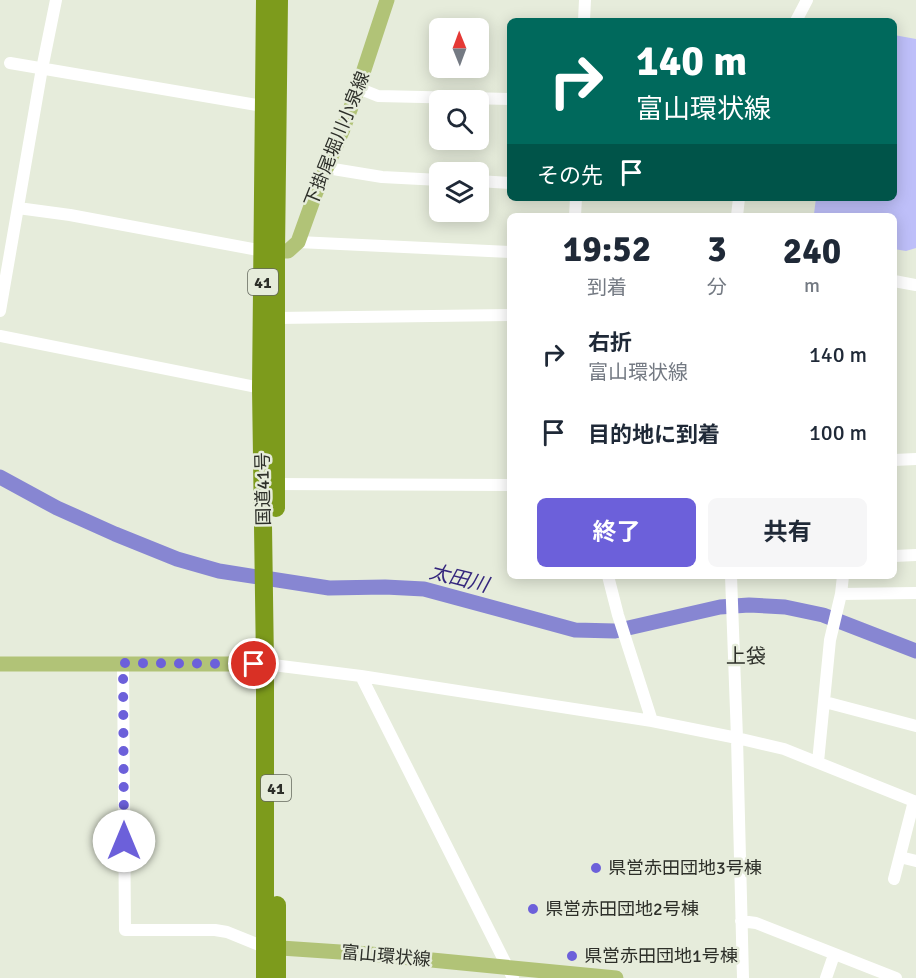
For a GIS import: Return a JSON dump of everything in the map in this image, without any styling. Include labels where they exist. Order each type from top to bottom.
[{"type":"highway","name":"国道41号","points":[[265,0],[271,107],[270,251],[261,387],[269,484]]},
{"type":"highway","name":"国道41号","points":[[271,107],[279,0]]},
{"type":"highway","name":"国道41号","points":[[270,251],[276,318],[269,484],[271,947],[277,978]]},
{"type":"highway","name":"国道41号","points":[[265,978],[271,947]]},
{"type":"main road","name":"下掛尾堀川小泉線","points":[[298,242],[312,201],[358,88],[387,0]]},
{"type":"main road","points":[[270,251],[288,251],[298,242]]},
{"type":"main road","points":[[0,664],[270,664]]},
{"type":"main road","name":"富山環状線","points":[[271,947],[370,954],[510,973],[616,978]]},
{"type":"street","points":[[0,311],[56,0]]},
{"type":"street","points":[[584,18],[585,0]]},
{"type":"street","points":[[798,18],[807,0]]},
{"type":"street","points":[[10,63],[271,107]]},
{"type":"street","points":[[358,88],[378,96],[507,99]]},
{"type":"street","points":[[327,168],[382,177],[429,179]]},
{"type":"street","points":[[489,182],[507,183]]},
{"type":"street","points":[[18,208],[70,215],[270,251]]},
{"type":"street","points":[[298,242],[507,252]]},
{"type":"street","points":[[897,282],[916,285]]},
{"type":"street","points":[[276,318],[507,315]]},
{"type":"street","points":[[0,336],[261,387]]},
{"type":"street","points":[[897,460],[916,459]]},
{"type":"street","points":[[269,484],[507,485]]},
{"type":"street","points":[[897,556],[916,555]]},
{"type":"street","points":[[609,579],[652,722]]},
{"type":"street","points":[[730,579],[743,978]]},
{"type":"street","points":[[818,762],[830,640],[838,611],[843,579]]},
{"type":"street","points":[[841,594],[916,593]]},
{"type":"street","points":[[123,663],[125,930],[215,930],[271,947]]},
{"type":"street","points":[[270,664],[652,722],[784,749],[915,801],[894,879]]},
{"type":"street","points":[[361,676],[510,973]]},
{"type":"street","points":[[825,702],[916,726]]},
{"type":"street","points":[[900,856],[916,861]]},
{"type":"street","points":[[741,921],[756,923],[896,978]]},
{"type":"street","points":[[826,978],[834,955]]},
{"type":"shaded area","points":[[897,36],[916,39],[916,248],[906,251],[897,250],[897,213],[814,213],[816,201],[897,201]]},
{"type":"waterway","name":"太田川","points":[[0,477],[57,508],[115,534],[177,559],[219,571],[329,588],[424,589],[575,630],[615,631],[720,607],[749,605],[785,607],[823,615],[916,651]]},
{"type":"place","name":"県営赤田団地3号棟","points":[[596,868]]},
{"type":"place","name":"県営赤田団地2号棟","points":[[533,909]]},
{"type":"place","name":"県営赤田団地1号棟","points":[[572,956]]},
{"type":"district","name":"上袋","points":[[746,656]]},
{"type":"route","points":[[124,841],[123,663],[254,664]]}]
